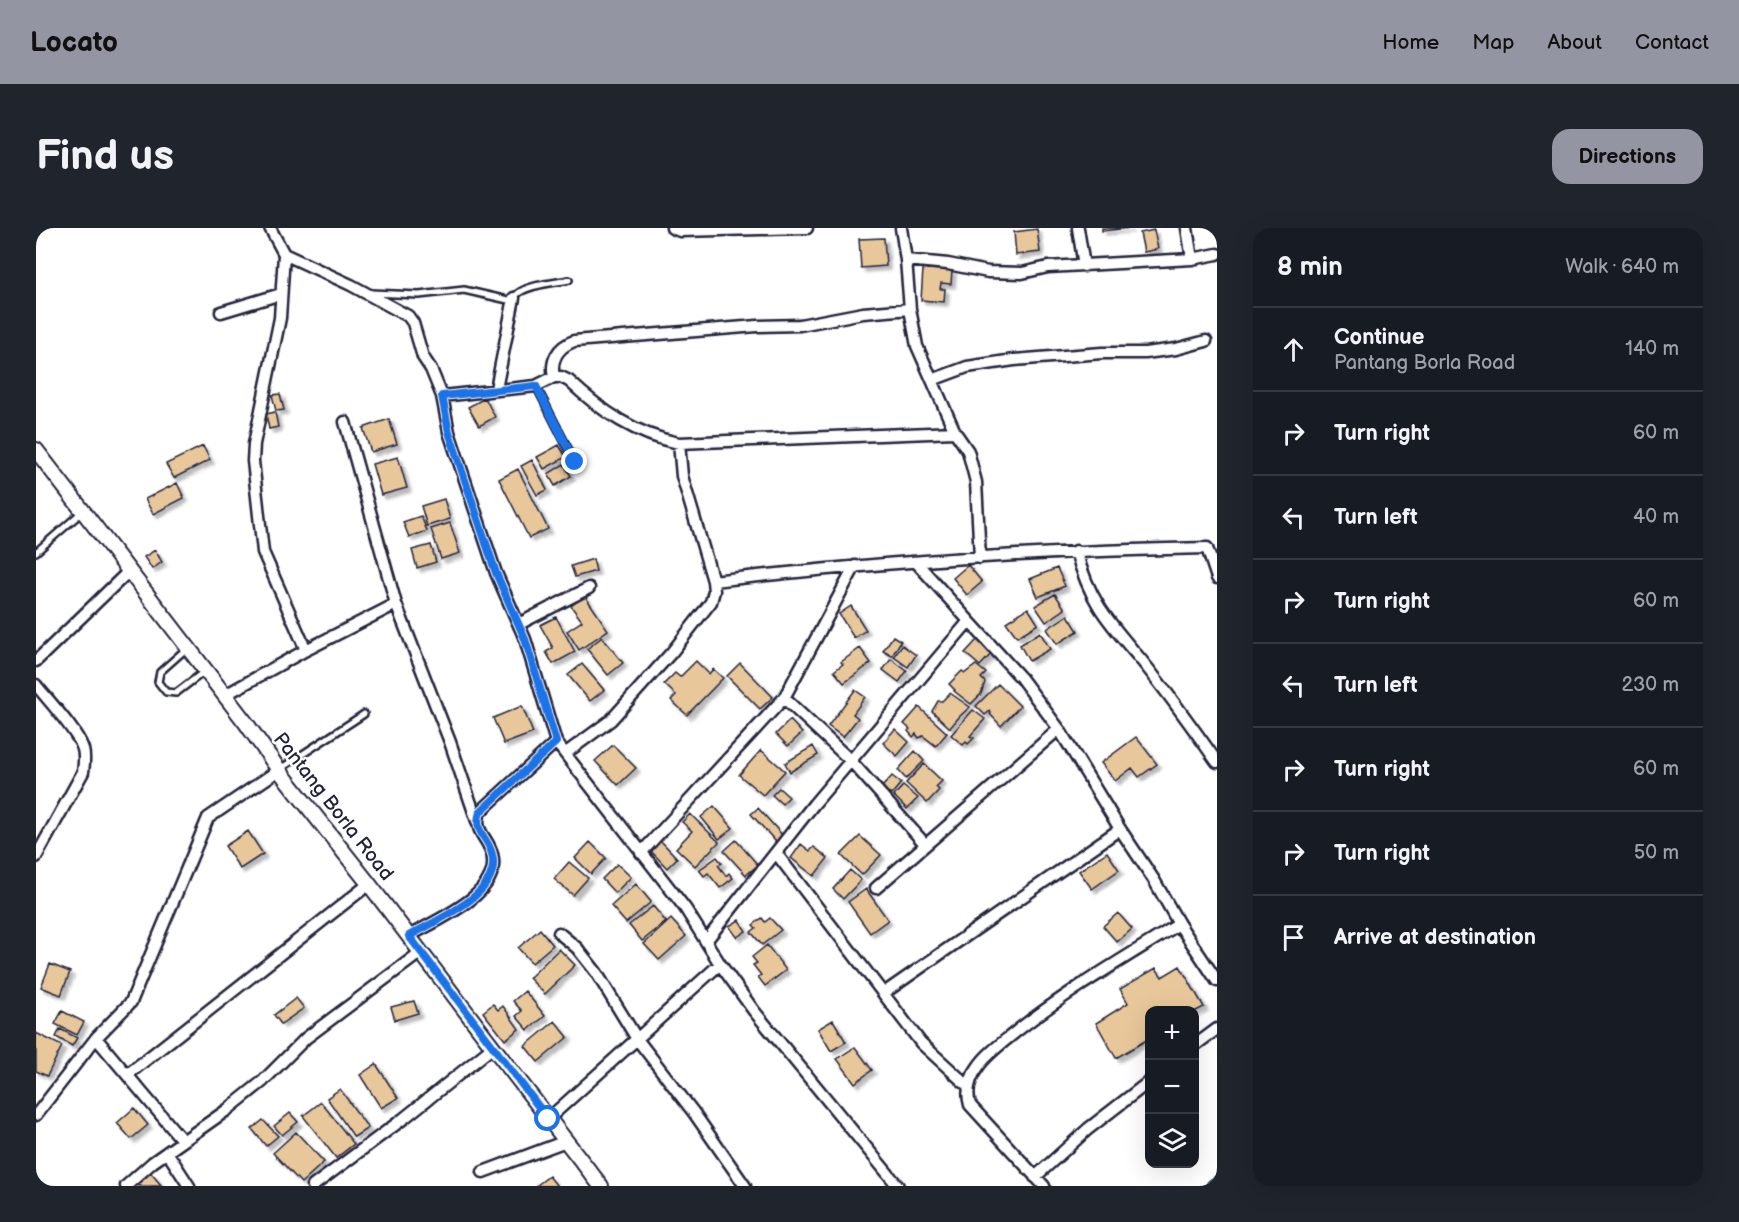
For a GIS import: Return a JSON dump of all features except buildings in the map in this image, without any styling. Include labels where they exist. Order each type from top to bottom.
[{"type":"street","points":[[270,228],[284,255],[280,318],[254,444],[253,462],[263,552],[306,650]]},
{"type":"street","points":[[672,228],[680,231],[807,228]]},
{"type":"street","points":[[901,228],[910,309],[917,346],[955,432],[968,451],[976,482],[980,558]]},
{"type":"street","points":[[1078,228],[1084,266]]},
{"type":"street","points":[[1187,228],[1192,258]]},
{"type":"street","points":[[906,260],[948,264],[988,272],[1022,273],[1048,267],[1192,258],[1217,254]]},
{"type":"street","points":[[284,255],[367,293],[408,316],[413,323],[418,346],[442,396],[449,432],[496,573],[525,639],[556,742],[685,908],[720,964],[767,1028],[898,1186]]},
{"type":"street","points":[[221,312],[281,294]]},
{"type":"street","points":[[496,389],[514,298]]},
{"type":"street","points":[[554,377],[553,361],[562,348],[574,341],[757,326],[800,325],[863,314],[910,309]]},
{"type":"street","points":[[932,380],[967,367],[1014,360],[1102,353],[1145,353],[1176,349],[1206,341]]},
{"type":"street","points":[[442,396],[536,386],[554,377],[561,377],[611,416],[658,439],[680,443],[955,432]]},
{"type":"street","points":[[345,422],[396,604],[450,742],[479,829],[493,855],[491,878],[476,897],[409,936]]},
{"type":"street","points":[[566,753],[610,720],[672,652],[711,602],[714,591],[713,581],[682,476],[680,443]]},
{"type":"street","name":"Pantang Borla Road","points":[[36,450],[225,695],[279,770],[601,1186]]},
{"type":"street","points":[[713,581],[855,566],[1076,551],[1212,547],[1217,578]]},
{"type":"street","points":[[1076,551],[1090,595],[1101,612],[1142,662],[1217,762]]},
{"type":"street","points":[[916,562],[1021,678],[1059,729],[1120,829],[1154,879],[1179,924],[1217,981]]},
{"type":"street","points":[[641,854],[784,698],[855,566]]},
{"type":"street","points":[[36,661],[130,570]]},
{"type":"street","points":[[519,624],[589,588]]},
{"type":"street","points":[[225,695],[396,604]]},
{"type":"street","points":[[706,941],[851,761],[969,621]]},
{"type":"street","points":[[36,685],[84,749],[83,772],[36,857]]},
{"type":"street","points":[[784,698],[851,761],[925,844]]},
{"type":"street","points":[[876,888],[1059,729]]},
{"type":"street","points":[[477,821],[480,812],[556,742]]},
{"type":"street","points":[[36,1115],[96,1038],[132,1002],[208,818],[279,770]]},
{"type":"street","points":[[884,993],[1120,829]]},
{"type":"street","points":[[776,853],[926,1048],[968,1086]]},
{"type":"street","points":[[128,1074],[369,884]]},
{"type":"street","points":[[1044,1186],[970,1105],[968,1086],[979,1064],[1050,1005],[1179,924]]},
{"type":"street","points":[[559,933],[577,948],[596,972],[637,1040],[694,1113],[745,1186]]},
{"type":"street","points":[[126,1186],[166,1152],[227,1110],[262,1082],[306,1038],[421,952]]},
{"type":"street","points":[[548,1119],[720,964]]},
{"type":"street","points":[[1199,1042],[1217,1029]]},
{"type":"street","points":[[96,1038],[182,1140]]},
{"type":"street","points":[[313,1186],[404,1119],[493,1047]]},
{"type":"street","points":[[1035,1177],[1088,1129],[1145,1084]]},
{"type":"street","points":[[483,1172],[566,1141]]},
{"type":"street","points":[[166,1152],[189,1186]]},
{"type":"street","points":[[1213,1186],[1217,1183]]},
{"type":"lane","points":[[367,293],[419,295],[459,290],[508,300],[532,288],[569,280]]},
{"type":"lane","points":[[536,386],[575,462]]},
{"type":"lane","points":[[36,552],[82,512]]},
{"type":"lane","points":[[188,647],[160,672],[158,682],[166,692],[176,693],[206,670]]},
{"type":"lane","points":[[279,770],[364,714]]},
{"type":"route","points":[[548,1119],[409,936],[476,897],[491,878],[493,855],[479,829],[477,821],[480,812],[556,742],[525,639],[496,573],[449,432],[442,396],[536,386],[575,462]]}]
